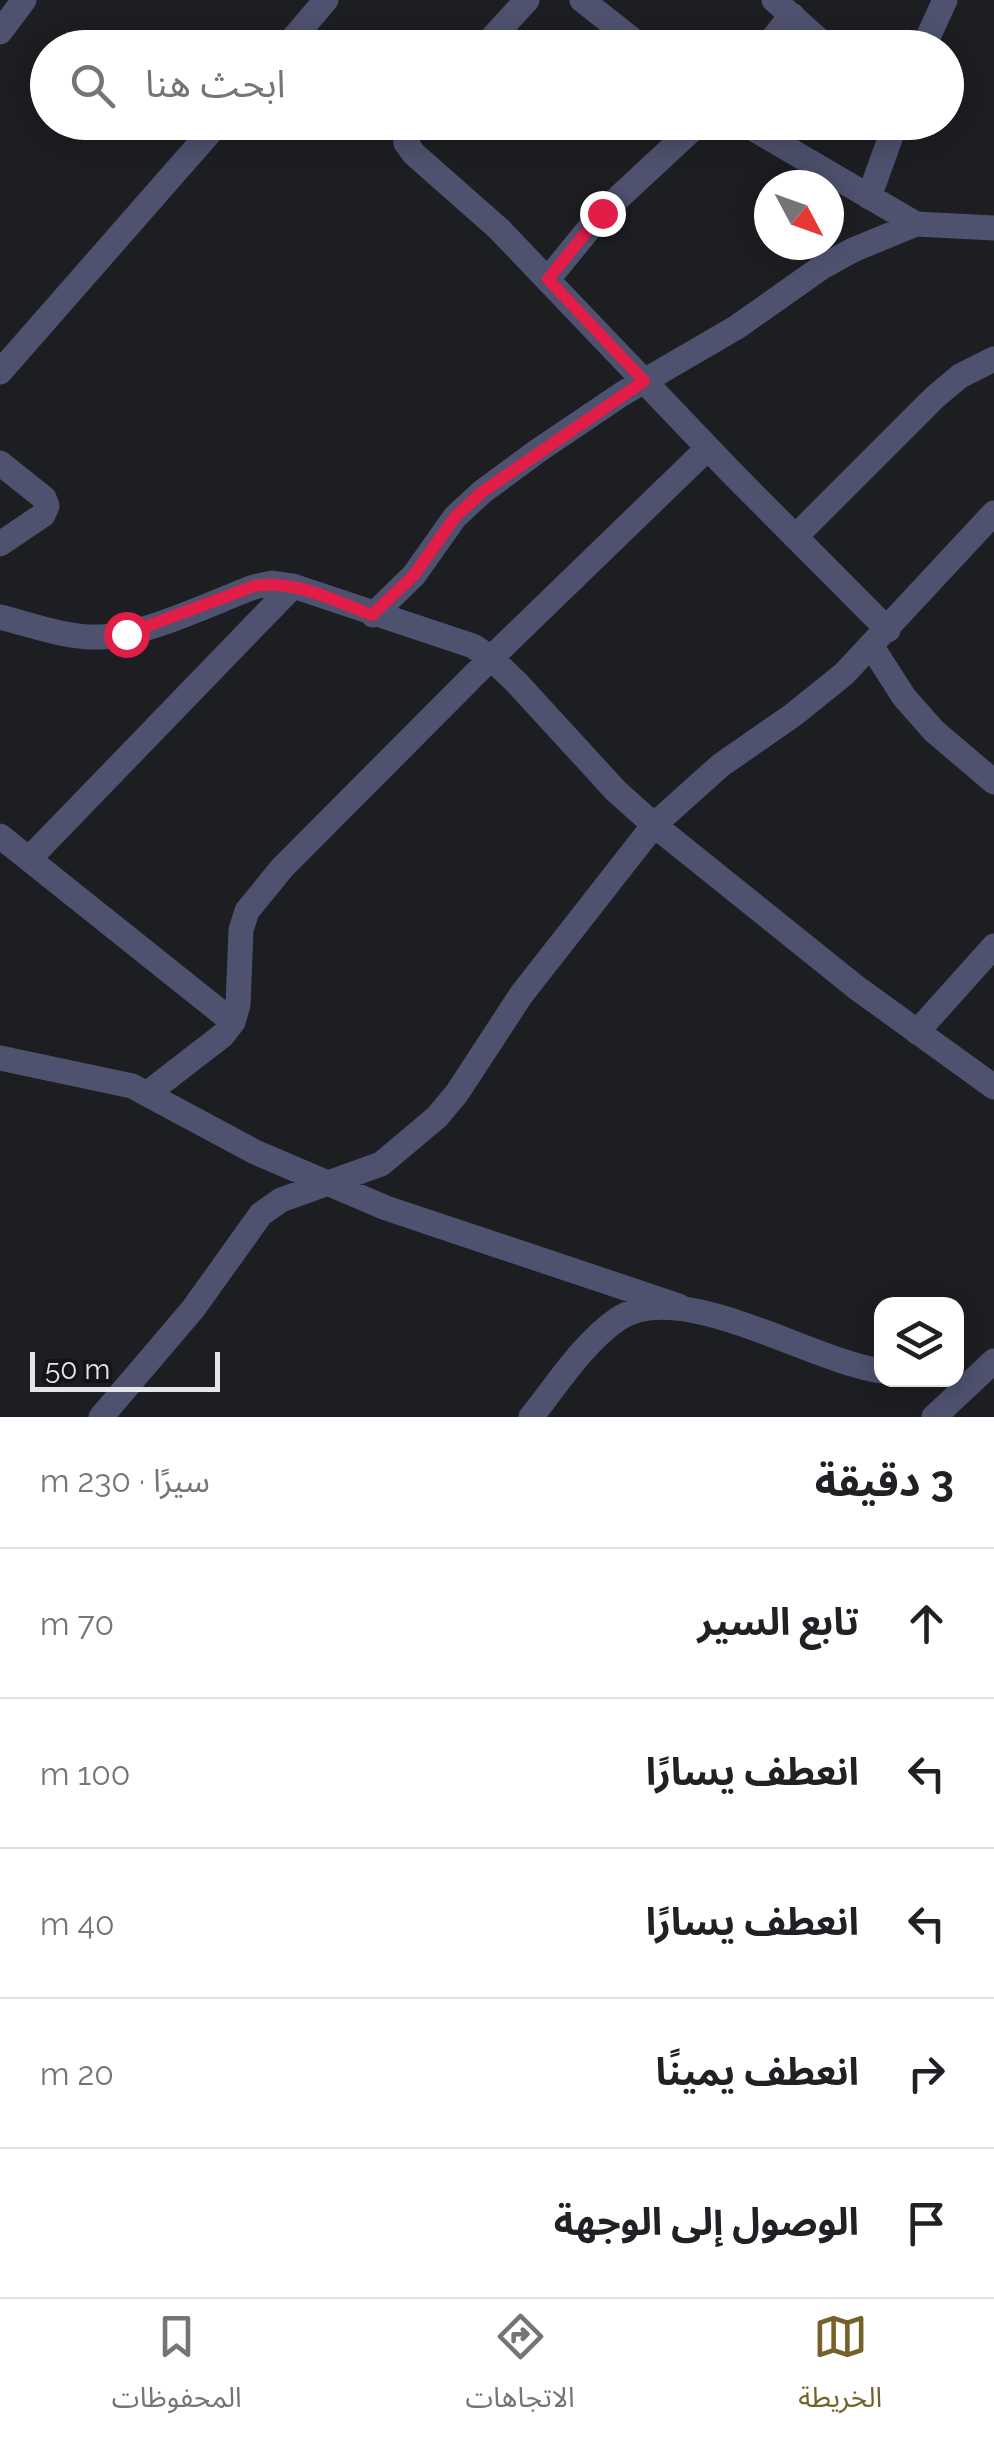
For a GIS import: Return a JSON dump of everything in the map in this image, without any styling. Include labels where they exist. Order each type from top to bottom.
[{"type":"street","points":[[0,32],[24,0]]},
{"type":"street","points":[[300,30],[326,0]]},
{"type":"street","points":[[500,30],[527,0]]},
{"type":"street","points":[[582,0],[620,30]]},
{"type":"street","points":[[931,30],[945,0]]},
{"type":"street","points":[[783,8],[808,30]]},
{"type":"street","points":[[0,372],[203,140]]},
{"type":"street","points":[[406,140],[414,154],[499,229],[795,537],[880,638],[904,697],[994,782]]},
{"type":"street","points":[[548,279],[602,213],[681,140]]},
{"type":"street","points":[[772,140],[916,224]]},
{"type":"street","points":[[869,197],[890,140]]},
{"type":"street","points":[[372,615],[414,575],[455,517],[482,492],[644,381],[737,327],[822,267],[916,224],[994,228]]},
{"type":"street","points":[[795,537],[935,397],[960,376],[994,359]]},
{"type":"street","points":[[148,1093],[223,1035],[233,1022],[238,1006],[240,930],[247,912],[327,820],[708,448]]},
{"type":"street","points":[[0,464],[44,498],[47,506],[43,515],[0,544]]},
{"type":"street","points":[[102,1417],[193,1309],[261,1214],[281,1200],[381,1164],[437,1117],[522,994],[654,825],[721,766],[844,674],[994,512]]},
{"type":"street","points":[[0,617],[69,635],[98,638],[126,634],[254,586],[272,583],[294,586],[472,646],[491,658],[616,791],[654,825],[917,1032],[994,1087]]},
{"type":"street","points":[[28,859],[294,586]]},
{"type":"street","points":[[0,836],[233,1022]]},
{"type":"street","points":[[917,1032],[994,946]]},
{"type":"street","points":[[0,1058],[132,1086],[255,1152],[450,1232],[526,1253],[818,1355],[874,1370]]},
{"type":"street","points":[[531,1417],[593,1341],[618,1319],[644,1307],[679,1306]]},
{"type":"street","points":[[964,1368],[994,1359]]},
{"type":"street","points":[[934,1417],[994,1359]]},
{"type":"route","points":[[126,634],[254,586],[272,583],[294,586],[372,615],[414,575],[441,534],[482,492],[644,381],[548,279],[602,213]]}]
